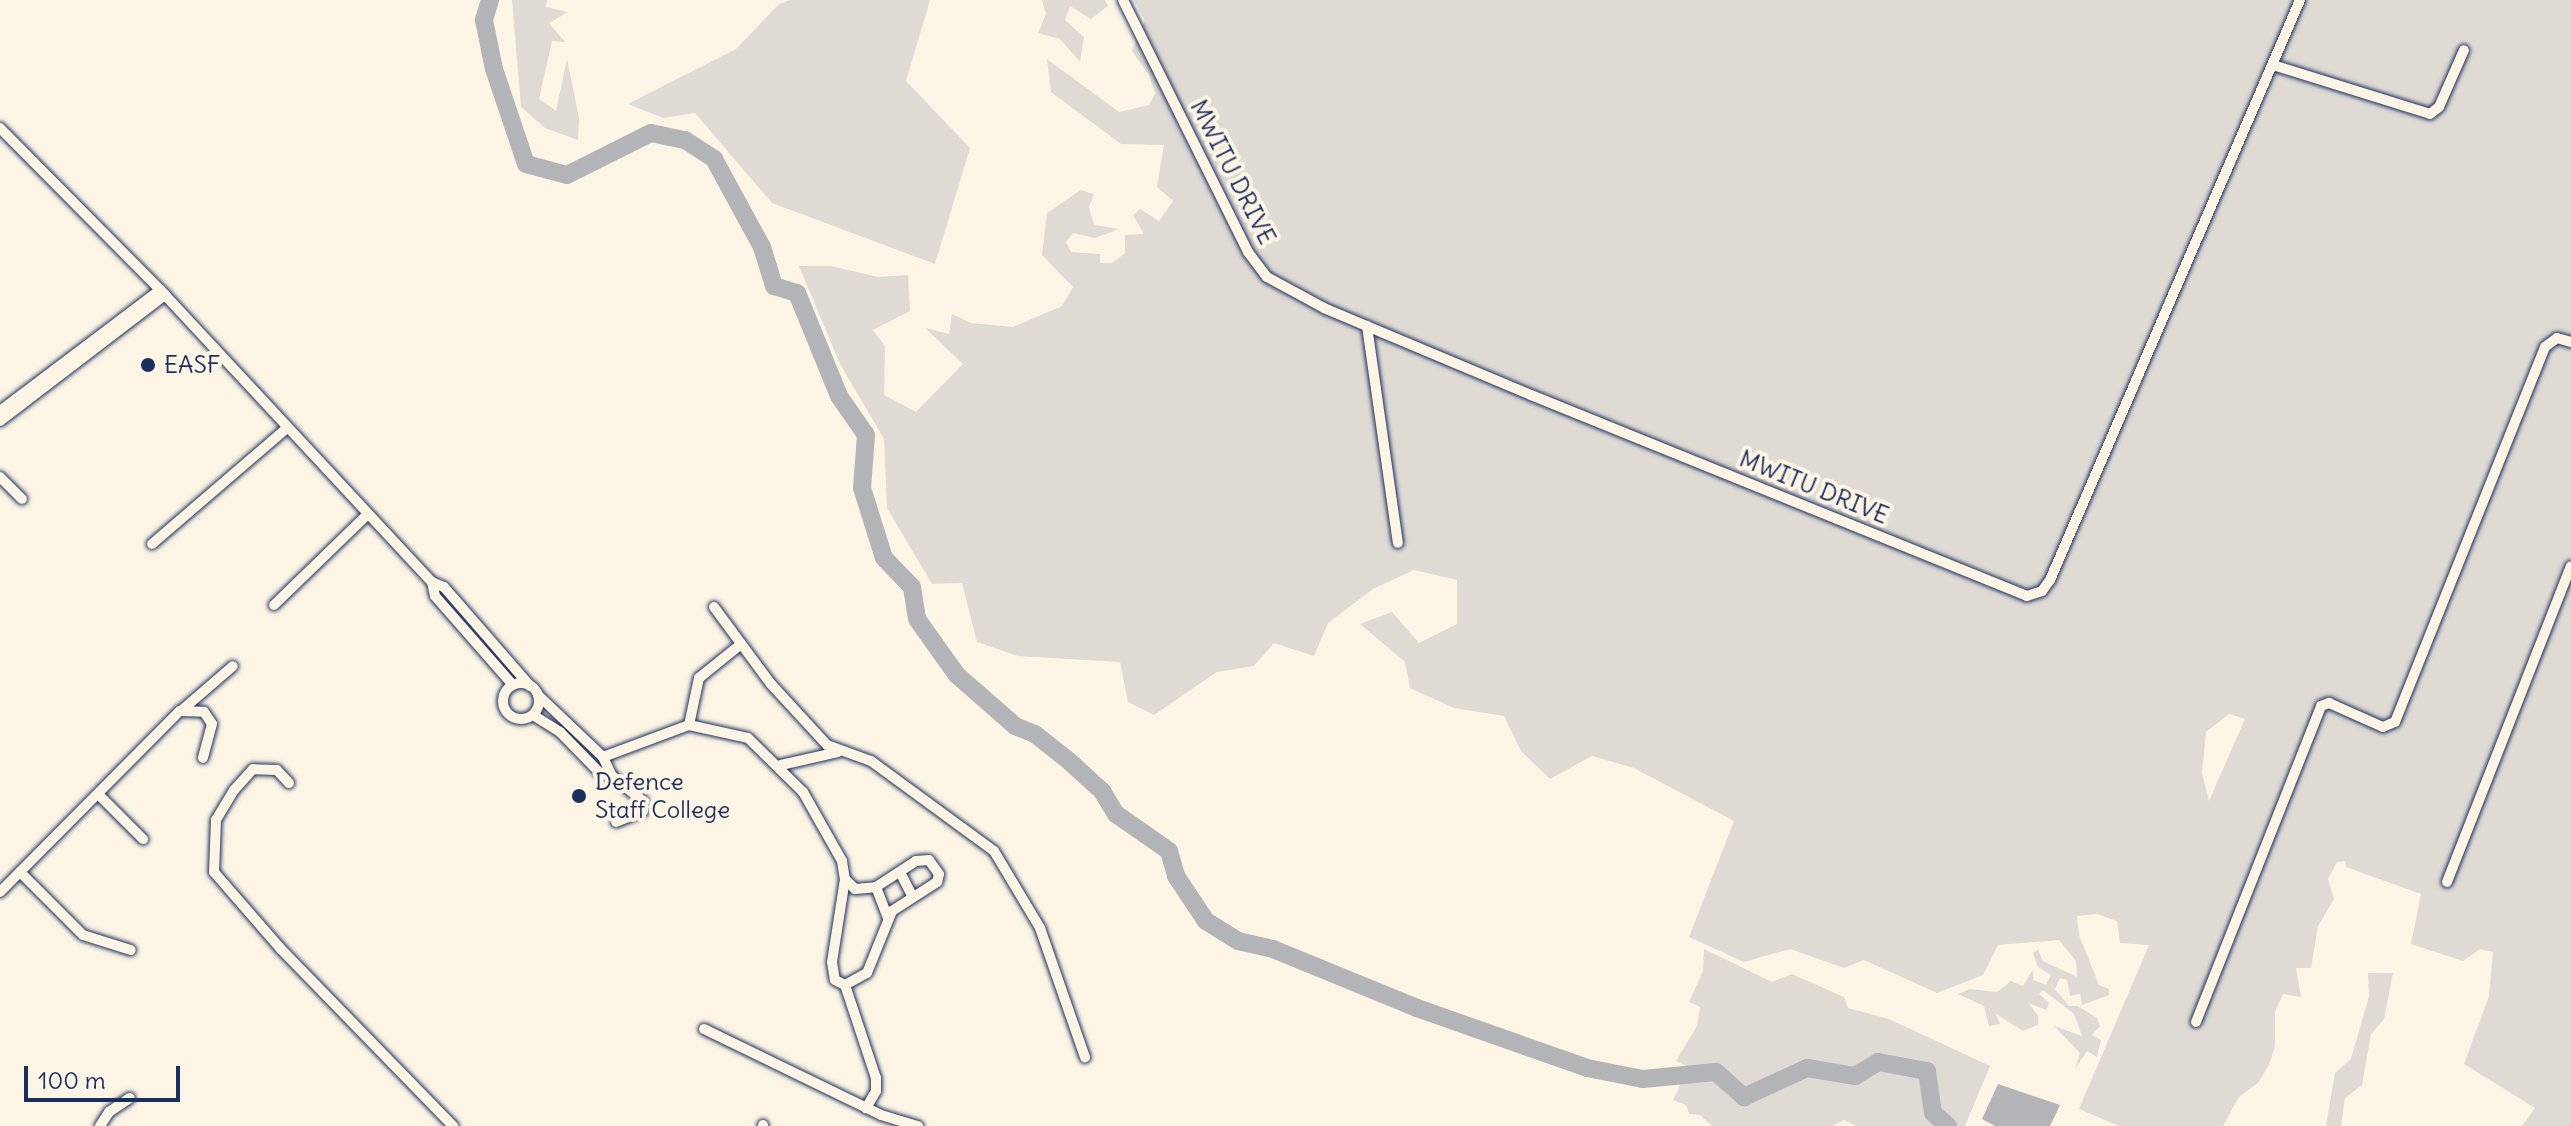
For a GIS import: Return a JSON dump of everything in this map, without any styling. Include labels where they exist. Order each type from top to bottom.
[{"type":"street","name":"MWITU DRIVE","points":[[1123,0],[1248,252],[1267,277],[1367,326],[2017,593],[2036,594],[2050,580],[2300,0]]},
{"type":"street","points":[[2273,65],[2430,114],[2439,107],[2464,50]]},
{"type":"street","points":[[0,128],[163,293],[432,582],[444,587],[534,690],[603,757],[612,776],[643,801],[643,811],[616,822]]},
{"type":"street","points":[[0,411],[163,293]]},
{"type":"street","points":[[0,421],[163,293]]},
{"type":"street","points":[[1367,326],[1398,543]]},
{"type":"street","points":[[2196,1022],[2321,706],[2329,703],[2383,727],[2395,722],[2545,347],[2557,338],[2571,342]]},
{"type":"street","points":[[152,544],[287,428]]},
{"type":"street","points":[[0,477],[22,499]]},
{"type":"street","points":[[274,605],[368,514]]},
{"type":"street","points":[[2447,882],[2571,566]]},
{"type":"street","points":[[432,582],[435,596],[513,685],[534,690]]},
{"type":"street","points":[[714,607],[818,736],[838,752],[871,761],[994,851],[1040,928],[1085,1057]]},
{"type":"street","points":[[689,725],[699,678],[741,644]]},
{"type":"street","points":[[0,892],[100,796],[180,711],[233,666]]},
{"type":"street","points":[[513,685],[503,697],[506,712],[518,719],[533,715],[560,732],[601,774],[612,776]]},
{"type":"street","points":[[533,715],[534,690]]},
{"type":"street","points":[[180,711],[204,712],[212,724],[203,758]]},
{"type":"street","points":[[603,757],[689,725],[748,738],[781,765],[825,826],[842,861],[845,879],[832,962],[835,980],[845,985],[876,1078],[876,1091],[866,1108]]},
{"type":"street","points":[[781,765],[838,752]]},
{"type":"street","points":[[289,783],[277,770],[253,769],[234,790],[216,820],[214,872],[301,971],[453,1126]]},
{"type":"street","points":[[100,796],[143,839]]},
{"type":"street","points":[[845,879],[855,889],[876,887],[900,872],[929,860],[939,874],[937,882],[911,894],[888,918],[867,973],[845,985]]},
{"type":"street","points":[[20,872],[83,935],[131,950]]},
{"type":"street","points":[[900,872],[911,894]]},
{"type":"street","points":[[876,887],[888,918]]},
{"type":"street","points":[[704,1029],[866,1108],[918,1126]]},
{"type":"street","points":[[100,1126],[109,1112],[130,1098]]},
{"type":"shaded area","points":[[512,0],[547,0],[546,7],[568,12],[549,23],[565,42],[552,41],[539,99],[556,111],[567,59],[579,118],[578,140],[545,128],[521,107]]},
{"type":"shaded area","points":[[790,0],[930,0],[906,81],[970,148],[935,264],[772,203],[695,113],[663,118],[628,104],[736,49],[779,4]]},
{"type":"shaded area","points":[[1042,0],[1105,0],[1108,6],[1091,19],[1070,6],[1065,20],[1084,37],[1080,62],[1060,39],[1038,33],[1046,14]]},
{"type":"shaded area","points":[[1134,0],[2571,0],[2571,1126],[2522,1126],[2535,1108],[2464,1064],[2489,996],[2493,952],[2480,949],[2463,961],[2411,944],[2421,894],[2346,867],[2345,861],[2337,862],[2328,879],[2334,899],[2318,926],[2311,968],[2296,968],[2301,997],[2283,994],[2275,1012],[2275,1046],[2269,1065],[2258,1083],[2239,1097],[2223,1126],[2119,1126],[2079,1109],[2149,945],[2120,943],[2117,921],[2097,914],[2077,916],[2079,935],[2099,985],[2109,989],[2109,995],[2082,1005],[2080,994],[2070,996],[2067,980],[2060,978],[2055,989],[2069,1006],[2078,1006],[2097,1018],[2100,1026],[2092,1035],[2101,1040],[2097,1057],[2087,1051],[2075,1069],[2080,1053],[2054,1026],[2082,1036],[2074,1014],[2043,990],[2039,994],[2049,1003],[2046,1010],[2028,1003],[2038,1015],[2038,1025],[2023,1031],[1996,1014],[2000,1024],[1989,1026],[1984,1006],[1958,994],[1970,989],[1997,992],[2011,981],[2023,986],[2033,969],[2033,980],[2046,985],[2051,975],[2038,967],[2033,953],[2038,950],[2043,961],[2077,977],[2076,961],[2059,940],[1998,945],[1983,975],[1937,993],[1864,960],[1844,968],[1790,949],[1744,962],[1689,937],[1734,821],[1634,768],[1592,756],[1550,779],[1521,751],[1504,716],[1454,708],[1410,688],[1405,662],[1360,624],[1392,612],[1419,643],[1457,624],[1457,580],[1414,570],[1373,589],[1328,623],[1314,656],[1274,643],[1254,666],[1217,672],[1154,715],[1128,702],[1120,662],[1018,656],[977,642],[962,583],[932,584],[887,508],[884,439],[840,364],[799,266],[831,266],[878,277],[908,275],[910,311],[873,330],[885,346],[884,395],[916,412],[963,364],[925,328],[949,334],[952,314],[971,323],[1013,327],[1062,306],[1073,287],[1042,255],[1047,213],[1081,190],[1094,194],[1089,207],[1094,225],[1119,229],[1095,238],[1073,233],[1066,242],[1071,252],[1100,254],[1100,263],[1112,263],[1125,253],[1125,235],[1144,234],[1133,215],[1140,209],[1159,221],[1173,201],[1157,187],[1164,145],[1121,144],[1051,92],[1047,59],[1119,112],[1149,105],[1155,93],[1149,75],[1132,51],[1145,20]],"holes":[[[2229,714],[2245,719],[2209,801],[2202,773],[2206,732]]]},
{"type":"shaded area","points":[[1704,949],[1772,982],[1792,974],[1844,997],[1848,1008],[1889,1019],[1990,1066],[1965,1126],[1857,1126],[1844,1120],[1833,1126],[1712,1126],[1700,1115],[1689,1114],[1686,1105],[1673,1100],[1689,1067],[1676,1061],[1697,1026],[1700,1007],[1689,1002],[1703,971]]},
{"type":"shaded area","points":[[2368,973],[2393,973],[2384,1019],[2371,1034],[2362,1085],[2345,1098],[2341,1126],[2326,1126],[2335,1073],[2351,1059],[2369,996]]},
{"type":"shaded area","points":[[1998,1084],[2060,1105],[2050,1126],[1995,1126],[1982,1119]]},
{"type":"waterway","points":[[490,0],[484,20],[494,69],[526,164],[567,175],[651,133],[685,140],[714,159],[762,247],[774,286],[797,293],[839,396],[866,435],[862,488],[884,558],[912,587],[917,619],[957,675],[1015,726],[1035,734],[1069,761],[1102,791],[1116,814],[1169,851],[1176,876],[1206,921],[1238,941],[1273,949],[1417,1008],[1587,1068],[1643,1079],[1716,1072],[1744,1097],[1807,1068],[1855,1076],[1878,1062],[1927,1071],[1933,1113],[1948,1126]]},
{"type":"place","name":"EASF","points":[[148,365]]},
{"type":"place","name":"Defence Staff College","points":[[579,796]]}]
